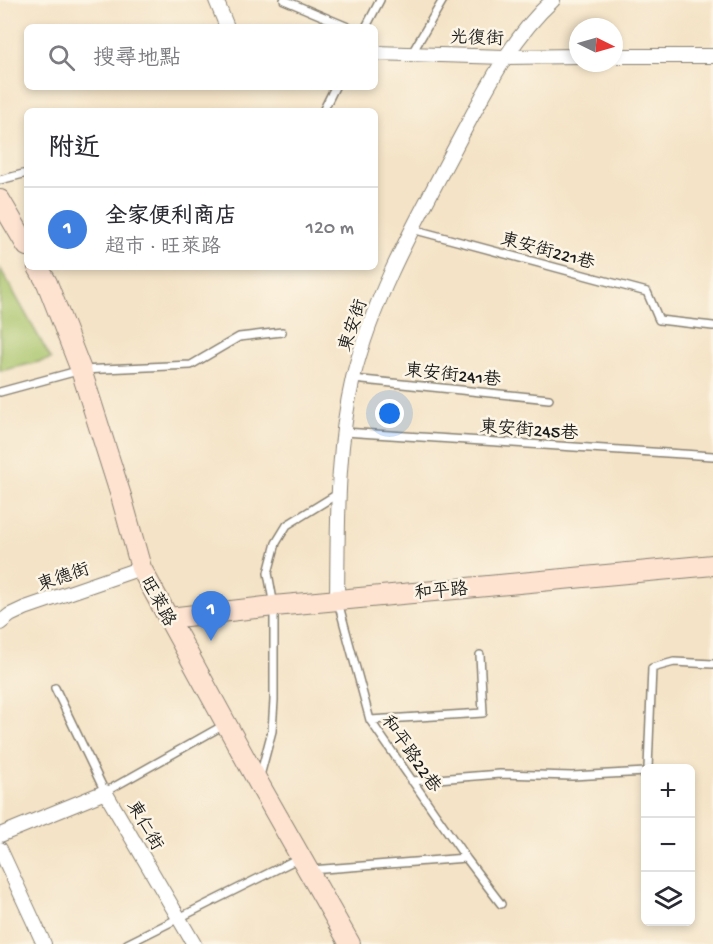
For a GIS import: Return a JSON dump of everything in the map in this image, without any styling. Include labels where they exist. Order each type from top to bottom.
[{"type":"street","points":[[216,0],[226,24]]},
{"type":"street","name":"東安街","points":[[337,600],[339,493],[344,432],[353,379],[365,338],[412,229],[505,57],[542,10],[554,0]]},
{"type":"street","name":"光復街","points":[[378,53],[505,57],[569,56]]},
{"type":"street","points":[[623,56],[713,56]]},
{"type":"street","points":[[0,200],[24,241]]},
{"type":"street","name":"旺萊路","points":[[40,270],[81,370],[141,568],[350,944]]},
{"type":"street","name":"和平路","points":[[169,618],[274,606],[713,566]]},
{"type":"street","name":"東德街","points":[[0,623],[25,608],[141,568]]},
{"type":"street","name":"東仁街","points":[[0,835],[105,792],[194,944]]},
{"type":"street","points":[[0,849],[44,944]]},
{"type":"lane","points":[[284,0],[341,24]]},
{"type":"lane","points":[[368,24],[380,0]]},
{"type":"lane","points":[[412,53],[443,0]]},
{"type":"lane","points":[[324,108],[334,90]]},
{"type":"lane","points":[[0,180],[24,174]]},
{"type":"lane","name":"東安街221巷","points":[[412,229],[647,292],[659,320],[713,326]]},
{"type":"lane","points":[[0,392],[81,370],[190,365],[238,337],[282,332]]},
{"type":"lane","name":"東安街241巷","points":[[353,379],[549,399]]},
{"type":"lane","name":"東安街245巷","points":[[344,432],[713,456]]},
{"type":"lane","points":[[258,782],[272,731],[274,606],[268,573],[276,543],[287,525],[339,493]]},
{"type":"lane","name":"和平路22巷","points":[[337,600],[370,720],[466,858],[501,904]]},
{"type":"lane","points":[[370,720],[483,713],[480,655]]},
{"type":"lane","points":[[648,764],[652,668],[674,662],[713,664]]},
{"type":"lane","points":[[55,688],[105,792],[226,724]]},
{"type":"lane","points":[[412,781],[500,774],[572,776],[641,772]]},
{"type":"lane","points":[[127,944],[178,917],[305,864],[466,858]]},
{"type":"green space","points":[[0,268],[51,359],[0,371]]},
{"type":"place","name":"全家便利商店","points":[[211,641]]}]
